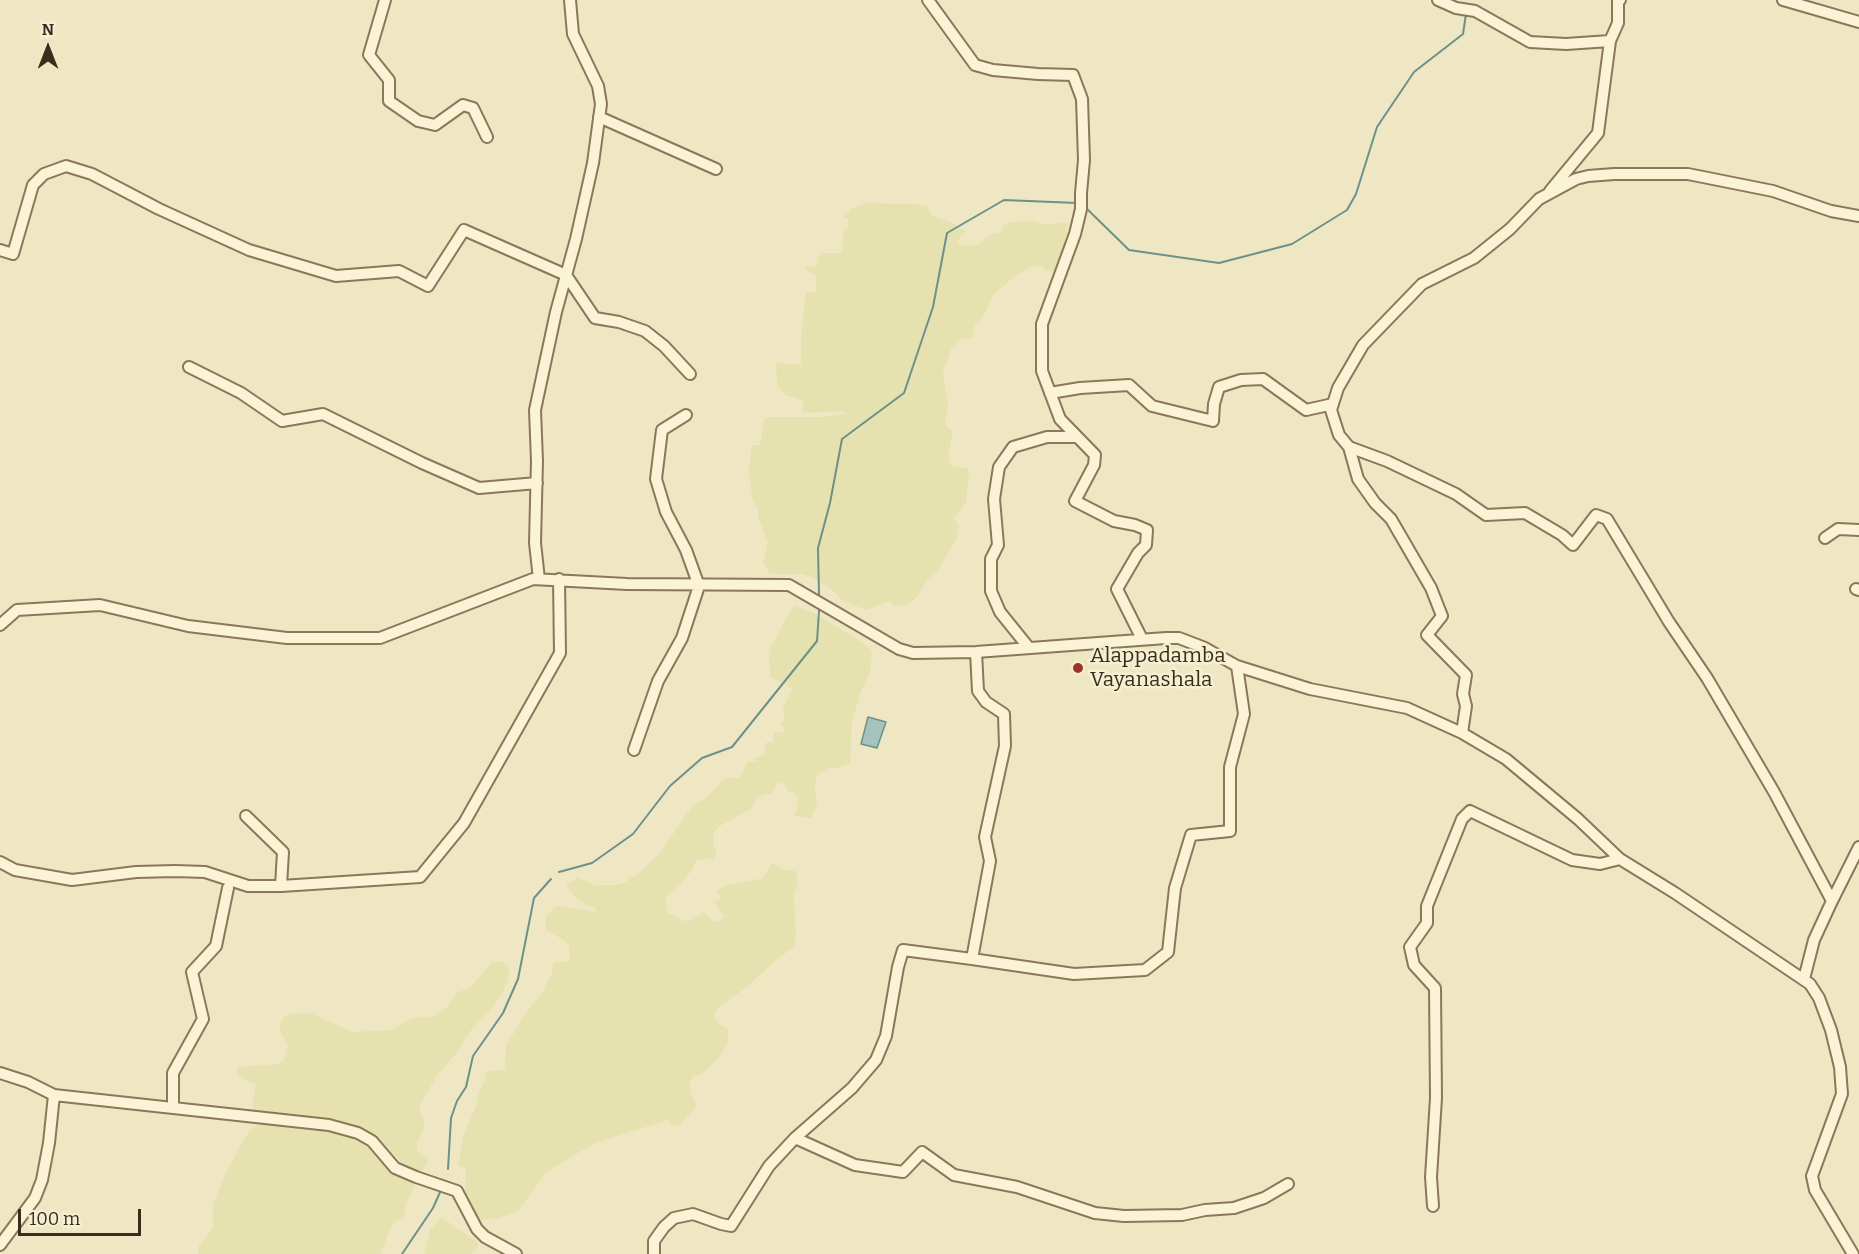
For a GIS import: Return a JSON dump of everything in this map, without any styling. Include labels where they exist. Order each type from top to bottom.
[{"type":"street","points":[[385,0],[369,55],[389,80],[389,101],[418,121],[435,125],[463,105],[473,108],[487,137]]},
{"type":"street","points":[[539,579],[535,543],[537,483],[535,410],[556,312],[593,163],[601,94],[573,34],[570,0]]},
{"type":"street","points":[[928,0],[975,64],[993,70],[1073,75],[1082,99],[1084,160],[1081,203],[1075,234],[1042,324],[1042,371],[1060,419],[1095,455],[1094,465],[1075,501],[1114,521],[1147,530],[1146,545],[1138,553],[1117,589],[1142,639]]},
{"type":"street","points":[[1438,0],[1456,8],[1474,11],[1530,42],[1566,44],[1610,41]]},
{"type":"street","points":[[1547,195],[1598,133],[1610,41],[1618,22],[1618,1],[1620,0]]},
{"type":"street","points":[[1783,0],[1859,22]]},
{"type":"street","points":[[599,117],[716,169]]},
{"type":"street","points":[[0,250],[13,254],[33,185],[44,174],[66,166],[92,174],[159,209],[249,250],[336,276],[399,271],[428,285],[464,230],[566,275],[595,318],[619,322],[645,331],[664,346],[690,374]]},
{"type":"street","points":[[1462,733],[1466,706],[1463,694],[1466,675],[1426,636],[1442,616],[1431,588],[1391,519],[1375,503],[1358,479],[1349,447],[1339,435],[1331,410],[1338,388],[1363,345],[1422,284],[1474,258],[1510,229],[1539,200],[1576,179],[1614,174],[1688,174],[1773,191],[1831,211],[1859,216]]},
{"type":"street","points":[[189,367],[241,393],[282,421],[323,414],[422,463],[479,488],[537,483]]},
{"type":"street","points":[[1050,393],[1080,388],[1129,385],[1152,406],[1213,421],[1214,404],[1219,387],[1241,380],[1263,379],[1306,410],[1333,404]]},
{"type":"street","points":[[634,750],[658,681],[682,638],[699,586],[686,550],[666,512],[656,479],[662,430],[686,415]]},
{"type":"street","points":[[1029,648],[1000,612],[991,591],[991,559],[998,545],[994,499],[999,467],[1013,447],[1047,437],[1076,436]]},
{"type":"street","points":[[1349,447],[1387,461],[1456,494],[1486,515],[1525,513],[1562,535],[1573,545],[1596,515],[1607,519],[1669,622],[1707,678],[1774,792],[1832,901]]},
{"type":"street","points":[[1825,537],[1838,529],[1859,530]]},
{"type":"street","points":[[0,625],[17,610],[100,605],[188,626],[287,638],[380,638],[533,579],[699,586],[789,585],[898,649],[913,653],[976,652],[1179,638],[1205,648],[1237,666],[1310,689],[1407,708],[1462,733],[1506,759],[1578,819],[1620,859],[1810,984],[1819,998],[1832,1030],[1840,1067],[1842,1094],[1812,1176],[1815,1190],[1853,1254]]},
{"type":"street","points":[[0,862],[15,870],[72,880],[136,872],[175,871],[205,872],[248,886],[420,877],[464,823],[560,654],[559,579]]},
{"type":"street","points":[[972,959],[990,861],[985,837],[1005,746],[1004,714],[986,702],[978,691],[976,652]]},
{"type":"street","points":[[654,1254],[654,1241],[674,1218],[693,1214],[731,1226],[769,1166],[795,1138],[852,1088],[876,1060],[886,1036],[903,950],[1074,974],[1145,970],[1168,951],[1175,888],[1191,835],[1230,831],[1230,767],[1244,714],[1237,666]]},
{"type":"street","points":[[1433,1206],[1431,1177],[1436,1098],[1435,988],[1414,965],[1410,947],[1427,923],[1427,906],[1462,819],[1470,811],[1572,860],[1600,864],[1620,859]]},
{"type":"street","points":[[246,816],[283,852],[281,886]]},
{"type":"street","points":[[1804,979],[1814,940],[1858,850]]},
{"type":"street","points":[[173,1108],[173,1073],[203,1019],[192,972],[216,946],[228,888]]},
{"type":"street","points":[[0,1073],[28,1082],[54,1095],[329,1125],[358,1133],[372,1141],[395,1168],[454,1188],[460,1195],[477,1230],[485,1238],[516,1254]]},
{"type":"street","points":[[0,1245],[35,1198],[42,1180],[54,1095]]},
{"type":"street","points":[[795,1138],[855,1166],[903,1172],[922,1152],[954,1176],[1017,1187],[1095,1213],[1124,1216],[1182,1215],[1205,1210],[1234,1208],[1264,1198],[1288,1184]]},
{"type":"shaded area","points":[[867,203],[916,204],[928,207],[932,216],[949,221],[966,232],[959,238],[958,243],[964,245],[976,246],[991,234],[1000,233],[1004,225],[1012,222],[1069,223],[1066,231],[1070,234],[1058,271],[1045,271],[1040,265],[1018,274],[993,295],[984,316],[975,325],[972,339],[962,338],[952,347],[943,373],[948,406],[945,424],[953,432],[949,451],[950,463],[952,466],[968,468],[969,475],[966,503],[954,518],[959,526],[956,540],[938,570],[928,579],[917,597],[907,605],[893,606],[890,601],[866,610],[843,601],[829,587],[811,577],[800,574],[770,574],[763,562],[768,542],[758,517],[758,508],[752,500],[749,470],[752,445],[760,445],[764,419],[845,414],[843,411],[804,413],[801,410],[804,403],[802,400],[785,395],[777,385],[776,362],[801,364],[801,336],[806,293],[816,292],[816,276],[805,269],[817,266],[821,253],[842,253],[843,232],[848,228],[848,219],[843,214]]},
{"type":"shaded area","points":[[795,606],[812,612],[871,649],[870,672],[861,691],[852,722],[850,763],[837,768],[828,768],[816,776],[817,805],[811,818],[794,816],[798,800],[795,793],[788,791],[785,785],[778,782],[773,793],[762,795],[751,809],[720,826],[714,832],[713,843],[717,854],[713,859],[696,860],[692,870],[681,884],[666,897],[667,912],[685,921],[691,921],[703,912],[713,921],[720,922],[724,916],[714,902],[721,899],[716,891],[728,884],[763,878],[772,862],[783,870],[796,871],[798,884],[794,894],[796,936],[793,948],[777,959],[746,988],[717,1008],[714,1016],[719,1024],[728,1029],[728,1044],[718,1059],[702,1074],[693,1076],[690,1082],[690,1092],[697,1105],[680,1125],[672,1126],[668,1120],[595,1143],[546,1172],[518,1211],[497,1219],[479,1220],[475,1218],[465,1198],[466,1168],[458,1166],[463,1136],[486,1078],[485,1071],[503,1070],[506,1046],[524,1015],[541,994],[552,973],[554,962],[570,960],[569,946],[565,941],[546,930],[546,916],[553,908],[559,906],[596,912],[595,907],[588,906],[574,896],[566,885],[576,878],[596,885],[615,885],[638,874],[660,853],[692,806],[706,798],[725,778],[741,778],[747,762],[758,761],[752,759],[766,752],[764,745],[767,742],[773,742],[774,733],[785,732],[781,723],[785,720],[783,707],[793,689],[771,677],[769,656],[771,647]]},
{"type":"shaded area","points":[[500,961],[507,965],[509,972],[501,996],[471,1030],[454,1056],[438,1074],[419,1108],[424,1122],[417,1150],[429,1160],[420,1175],[408,1168],[385,1146],[362,1129],[333,1121],[253,1112],[256,1084],[242,1079],[237,1074],[237,1067],[277,1064],[284,1060],[288,1045],[280,1026],[283,1018],[288,1014],[310,1013],[352,1032],[391,1030],[412,1018],[436,1016],[448,1006],[457,993],[471,987],[492,962]]},
{"type":"shaded area","points":[[258,1123],[348,1135],[366,1146],[389,1169],[415,1185],[406,1204],[405,1215],[395,1222],[389,1231],[381,1254],[198,1254],[199,1245],[213,1228],[213,1204],[227,1171],[246,1136]]},
{"type":"shaded area","points":[[440,1218],[476,1241],[479,1244],[477,1248],[471,1254],[424,1254],[430,1230]]},
{"type":"water","points":[[868,717],[886,722],[877,748],[861,744]]},
{"type":"waterway","points":[[1084,206],[1129,250],[1219,263],[1292,244],[1347,210],[1356,194],[1377,127],[1414,72],[1463,34],[1466,14]]},
{"type":"waterway","points":[[819,595],[818,548],[830,503],[842,439],[904,393],[933,307],[947,233],[1004,200],[1077,203]]},
{"type":"waterway","points":[[559,872],[592,863],[633,834],[670,786],[702,758],[732,747],[817,641],[819,611]]},
{"type":"waterway","points":[[448,1169],[451,1118],[457,1101],[466,1087],[473,1056],[503,1013],[518,979],[534,898],[551,879]]},
{"type":"waterway","points":[[402,1254],[433,1208],[441,1190]]},
{"type":"place","name":"Alappadamba Vayanashala","points":[[1078,668]]}]
